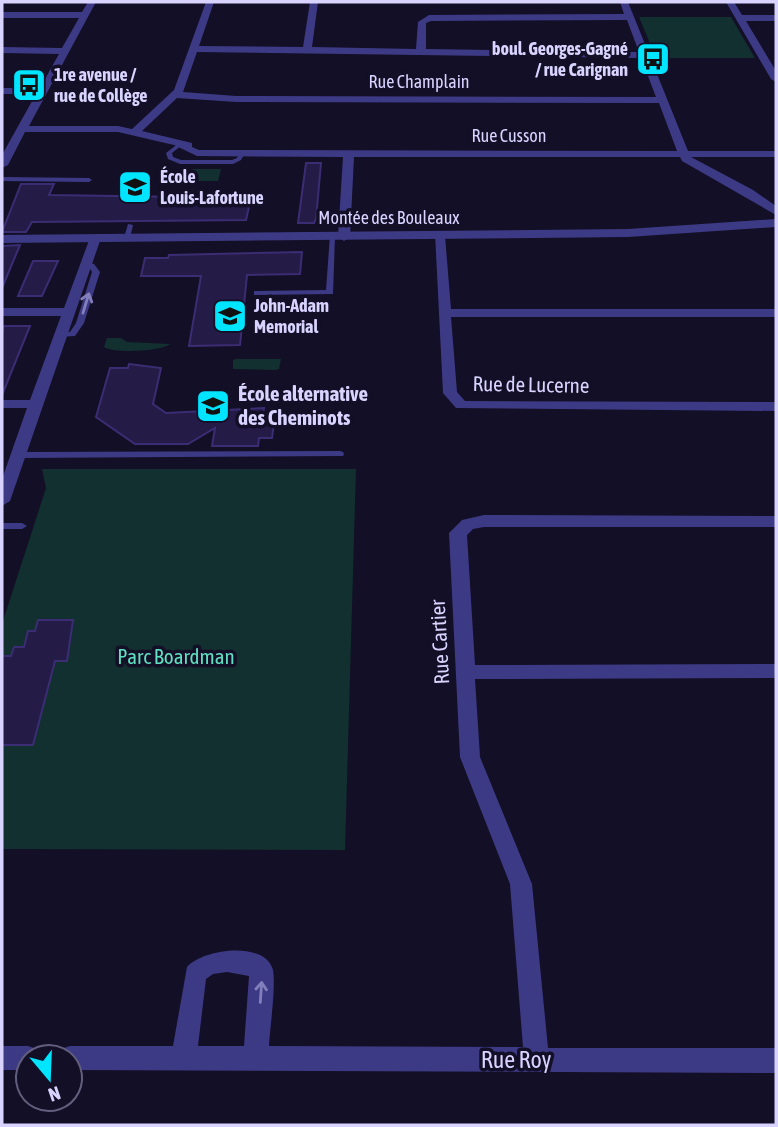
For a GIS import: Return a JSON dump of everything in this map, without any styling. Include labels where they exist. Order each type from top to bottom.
[{"type":"street","points":[[2,165],[92,2]]},
{"type":"street","points":[[134,132],[175,95],[210,2]]},
{"type":"street","points":[[307,49],[314,2]]},
{"type":"street","points":[[624,2],[689,162],[714,173],[776,211]]},
{"type":"street","points":[[730,2],[776,79]]},
{"type":"street","points":[[2,15],[85,15]]},
{"type":"street","points":[[421,50],[422,22],[433,17],[630,18]]},
{"type":"street","points":[[739,18],[776,18]]},
{"type":"street","points":[[194,49],[421,50],[457,55],[645,55]]},
{"type":"street","points":[[2,50],[65,51]]},
{"type":"street","points":[[763,57],[776,57]]},
{"type":"street","points":[[2,91],[44,91]]},
{"type":"street","name":"Rue Champlain","points":[[175,95],[236,99],[664,100]]},
{"type":"street","name":"Rue Cusson","points":[[2,136],[20,132],[113,129],[134,132],[203,153],[776,154]]},
{"type":"street","points":[[338,236],[349,153]]},
{"type":"street","name":"Montée des Bouleaux","points":[[2,239],[95,238],[128,231],[439,236],[668,231],[776,223]]},
{"type":"street","name":"Rue de Lucerne","points":[[439,236],[450,393],[453,400],[466,407],[776,407]]},
{"type":"street","points":[[2,500],[95,238]]},
{"type":"street","points":[[2,312],[69,312]]},
{"type":"street","points":[[444,313],[776,313]]},
{"type":"street","points":[[2,404],[37,404]]},
{"type":"street","name":"Rue Cartier","points":[[537,1060],[521,884],[472,767],[464,671],[458,533],[468,524],[484,521],[776,521]]},
{"type":"street","points":[[464,671],[776,671]]},
{"type":"street","points":[[184,1059],[198,970],[207,964],[245,963],[257,967],[262,977],[256,1060]]},
{"type":"street","name":"Rue Roy","points":[[84,1058],[776,1061]]},
{"type":"lane","points":[[2,179],[89,180]]},
{"type":"lane","points":[[257,293],[330,292],[338,236]]},
{"type":"lane","points":[[60,335],[72,334],[80,323],[96,272],[92,265],[86,264]]},
{"type":"lane","points":[[19,455],[340,454]]},
{"type":"lane","points":[[2,526],[22,526]]},
{"type":"green space","points":[[639,17],[731,17],[755,58],[656,58]]},
{"type":"green space","points":[[193,169],[221,169],[218,181],[176,181],[178,175]]},
{"type":"green space","points":[[107,338],[170,344],[149,350],[127,351],[104,347]]},
{"type":"green space","points":[[281,359],[279,369],[276,370],[233,369],[233,360]]},
{"type":"green space","name":"Parc Boardman","points":[[42,469],[356,469],[345,850],[2,849],[2,624],[46,488]]},
{"type":"building","points":[[306,163],[321,163],[316,219],[314,223],[298,223]]},
{"type":"building","points":[[21,184],[54,184],[49,195],[251,198],[246,220],[32,222],[26,232],[2,232]]},
{"type":"building","points":[[20,245],[2,288],[2,246]]},
{"type":"building","points":[[302,252],[300,274],[247,275],[240,345],[189,346],[201,276],[141,276],[145,258]]},
{"type":"building","points":[[33,261],[58,261],[42,296],[18,296]]},
{"type":"building","points":[[4,326],[30,326],[2,395],[2,332]]},
{"type":"building","points":[[129,364],[161,368],[153,404],[166,413],[264,408],[263,416],[275,416],[272,438],[259,438],[258,446],[212,446],[215,428],[188,444],[135,444],[96,417],[110,368],[128,368]]},
{"type":"building","points":[[38,620],[73,620],[67,661],[55,661],[33,745],[2,745],[2,656],[11,656],[14,647],[24,647],[28,631],[35,631]]},
{"type":"place","name":"boul. Georges-Gagné / rue Carignan","points":[[653,59]]},
{"type":"place","name":"1re avenue / rue de Collège","points":[[29,85]]},
{"type":"place","name":"École Louis-Lafortune","points":[[135,187]]},
{"type":"place","name":"John-Adam Memorial","points":[[230,316]]},
{"type":"place","name":"École alternative des Cheminots","points":[[213,406]]}]
